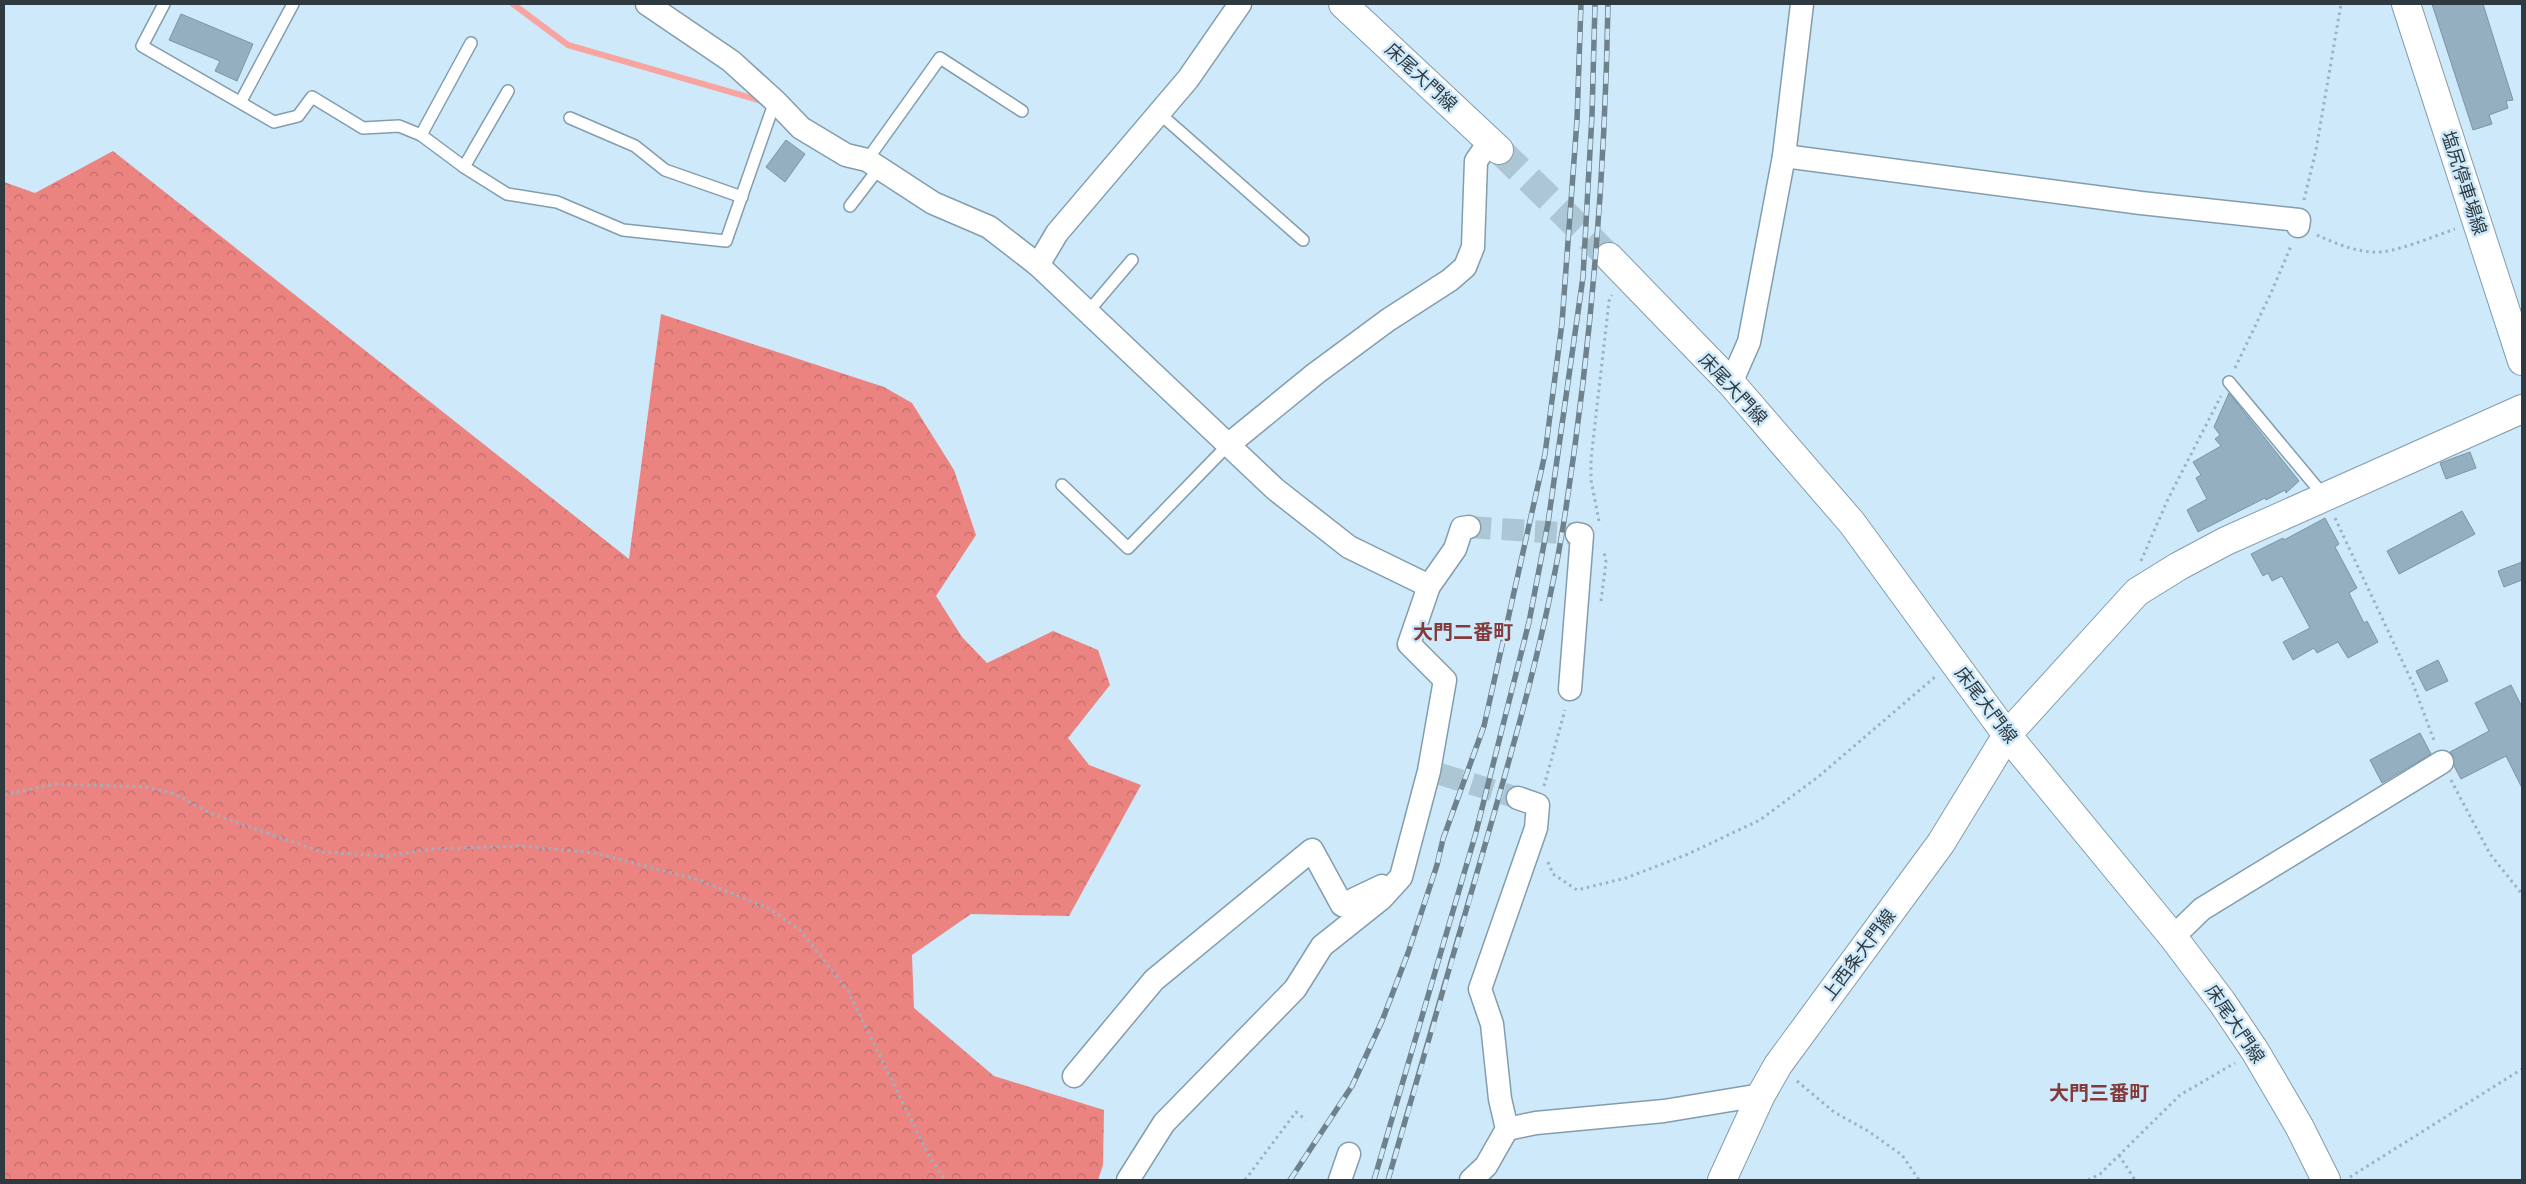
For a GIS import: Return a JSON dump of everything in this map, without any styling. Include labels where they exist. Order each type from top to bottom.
[{"type":"main road","name":"床尾大門線","points":[[1343,4],[1495,145]]},
{"type":"main road","name":"塩尻停車場線","points":[[2406,4],[2522,361]]},
{"type":"main road","name":"床尾大門線","points":[[1616,266],[1731,383],[1852,523],[2007,735],[2173,936],[2222,1002],[2255,1051],[2299,1126],[2326,1180]]},
{"type":"main road","name":"上西条大門線","points":[[1722,1180],[1761,1095],[1778,1066],[1941,843],[2007,735],[2137,592],[2179,566],[2226,541],[2522,409]]},
{"type":"street","points":[[647,4],[731,61],[775,101],[801,128],[846,155],[873,164],[932,203],[989,227],[1038,265],[1275,490],[1349,547],[1429,586]]},
{"type":"street","points":[[1038,265],[1057,233],[1188,79],[1240,4]]},
{"type":"street","points":[[1731,383],[1749,342],[1784,156],[1802,4]]},
{"type":"street","points":[[1228,445],[1322,369],[1388,320],[1450,280],[1465,267],[1473,247],[1476,161],[1495,145]]},
{"type":"street","points":[[1784,156],[2298,223]]},
{"type":"street","points":[[1128,1180],[1164,1123],[1295,989],[1322,946],[1380,899],[1401,877],[1434,772],[1445,680],[1409,644],[1429,586],[1455,549],[1462,528],[1468,527]]},
{"type":"street","points":[[1570,689],[1582,535],[1577,534]]},
{"type":"street","points":[[2173,936],[2202,909],[2442,762]]},
{"type":"street","points":[[1484,1175],[1507,1129],[1500,1099],[1492,1024],[1480,989],[1536,828],[1528,802]]},
{"type":"street","points":[[1074,1076],[1154,980],[1312,850],[1342,905],[1401,877]]},
{"type":"street","points":[[1507,1129],[1536,1123],[1664,1110],[1761,1095]]},
{"type":"street","points":[[1340,1180],[1349,1154]]},
{"type":"lane","points":[[164,4],[142,46],[241,101],[274,122],[298,116],[312,97],[363,128],[399,126],[422,135],[464,167],[507,194],[557,202],[623,230],[726,241],[775,101]]},
{"type":"lane","points":[[241,101],[293,4]]},
{"type":"lane","points":[[422,135],[471,43]]},
{"type":"lane","points":[[850,206],[873,164],[940,58],[1022,111]]},
{"type":"lane","points":[[464,167],[508,91]]},
{"type":"lane","points":[[1159,113],[1303,240]]},
{"type":"lane","points":[[570,118],[635,146],[665,170],[742,197]]},
{"type":"lane","points":[[1087,313],[1132,260]]},
{"type":"lane","points":[[2229,382],[2324,496]]},
{"type":"lane","points":[[1062,485],[1128,548],[1228,445]]},
{"type":"path","points":[[2137,592],[2138,567],[2168,499],[2229,382],[2286,260],[2298,223],[2316,150],[2341,4]]},
{"type":"path","points":[[2298,223],[2342,247],[2374,253],[2402,247],[2476,222]]},
{"type":"path","points":[[1599,525],[1591,480],[1591,459],[1609,301],[1616,266]]},
{"type":"path","points":[[2324,496],[2413,684],[2442,762],[2490,854],[2522,894]]},
{"type":"path","points":[[1599,610],[1606,562],[1602,544]]},
{"type":"path","points":[[1536,828],[1553,874],[1577,890],[1626,878],[1688,854],[1767,815],[1818,777],[1952,662]]},
{"type":"path","points":[[1528,802],[1559,738],[1570,689]]},
{"type":"path","points":[[4,795],[54,784],[147,787],[174,794],[210,813],[320,852],[387,856],[432,848],[521,846],[596,853],[699,880],[770,909],[801,931],[848,991],[930,1158],[945,1180]]},
{"type":"path","points":[[2088,1180],[2100,1174],[2180,1095],[2255,1051]]},
{"type":"path","points":[[1778,1066],[1834,1112],[1868,1131],[1902,1155],[1919,1180]]},
{"type":"path","points":[[2345,1180],[2522,1069]]},
{"type":"path","points":[[1245,1180],[1296,1112],[1306,1120]]},
{"type":"path","points":[[2119,1156],[2135,1180]]},
{"type":"green space","points":[[113,151],[629,559],[661,314],[884,387],[912,403],[954,470],[976,535],[936,596],[962,637],[987,663],[1053,631],[1098,650],[1110,685],[1068,738],[1089,765],[1141,785],[1069,916],[971,914],[912,955],[914,1008],[994,1076],[1104,1110],[1103,1165],[1098,1180],[4,1180],[4,182],[35,193]]},
{"type":"building","points":[[2432,4],[2483,4],[2513,100],[2506,101],[2508,108],[2489,115],[2492,124],[2473,130]]},
{"type":"building","points":[[181,14],[253,44],[237,81],[215,71],[220,61],[169,40]]},
{"type":"building","points":[[786,140],[805,154],[785,182],[766,167]]},
{"type":"building","points":[[2229,393],[2299,481],[2286,493],[2285,490],[2266,500],[2265,498],[2198,532],[2187,510],[2207,499],[2196,478],[2201,475],[2193,462],[2221,446],[2215,439],[2220,435],[2214,427]]},
{"type":"building","points":[[2470,452],[2476,468],[2446,479],[2440,463]]},
{"type":"building","points":[[2462,511],[2475,534],[2399,574],[2387,551]]},
{"type":"building","points":[[2325,518],[2339,544],[2335,547],[2357,588],[2349,593],[2364,623],[2367,621],[2378,642],[2348,658],[2338,642],[2317,653],[2314,648],[2293,660],[2283,642],[2310,628],[2282,576],[2272,581],[2268,573],[2263,576],[2251,554],[2283,538],[2284,540]]},
{"type":"building","points":[[2522,562],[2522,580],[2504,587],[2498,571]]},
{"type":"building","points":[[2438,660],[2448,681],[2426,691],[2416,671]]},
{"type":"building","points":[[2511,685],[2522,707],[2522,788],[2506,756],[2461,779],[2454,766],[2453,756],[2450,752],[2489,731],[2475,703]]},
{"type":"building","points":[[2420,733],[2431,754],[2382,783],[2370,760]]},
{"type":"waterway","points":[[513,4],[568,45],[765,102]]},
{"type":"tunnel","points":[[1499,150],[1609,257]]},
{"type":"tunnel","points":[[1469,527],[1577,534]]},
{"type":"tunnel","points":[[1440,774],[1518,798]]},
{"type":"railway","points":[[1290,1180],[1352,1086],[1382,1021],[1408,953],[1437,865],[1443,839],[1484,726],[1545,454],[1562,323],[1577,120],[1581,4]]},
{"type":"railway","points":[[1374,1180],[1475,836],[1529,622],[1548,523],[1583,277],[1592,115],[1595,4]]},
{"type":"railway","points":[[1388,1180],[1509,760],[1540,641],[1557,561],[1574,456],[1595,263],[1604,134],[1608,4]]},
{"type":"district","name":"大門二番町","points":[[1463,632]]},
{"type":"district","name":"大門三番町","points":[[2099,1093]]}]
